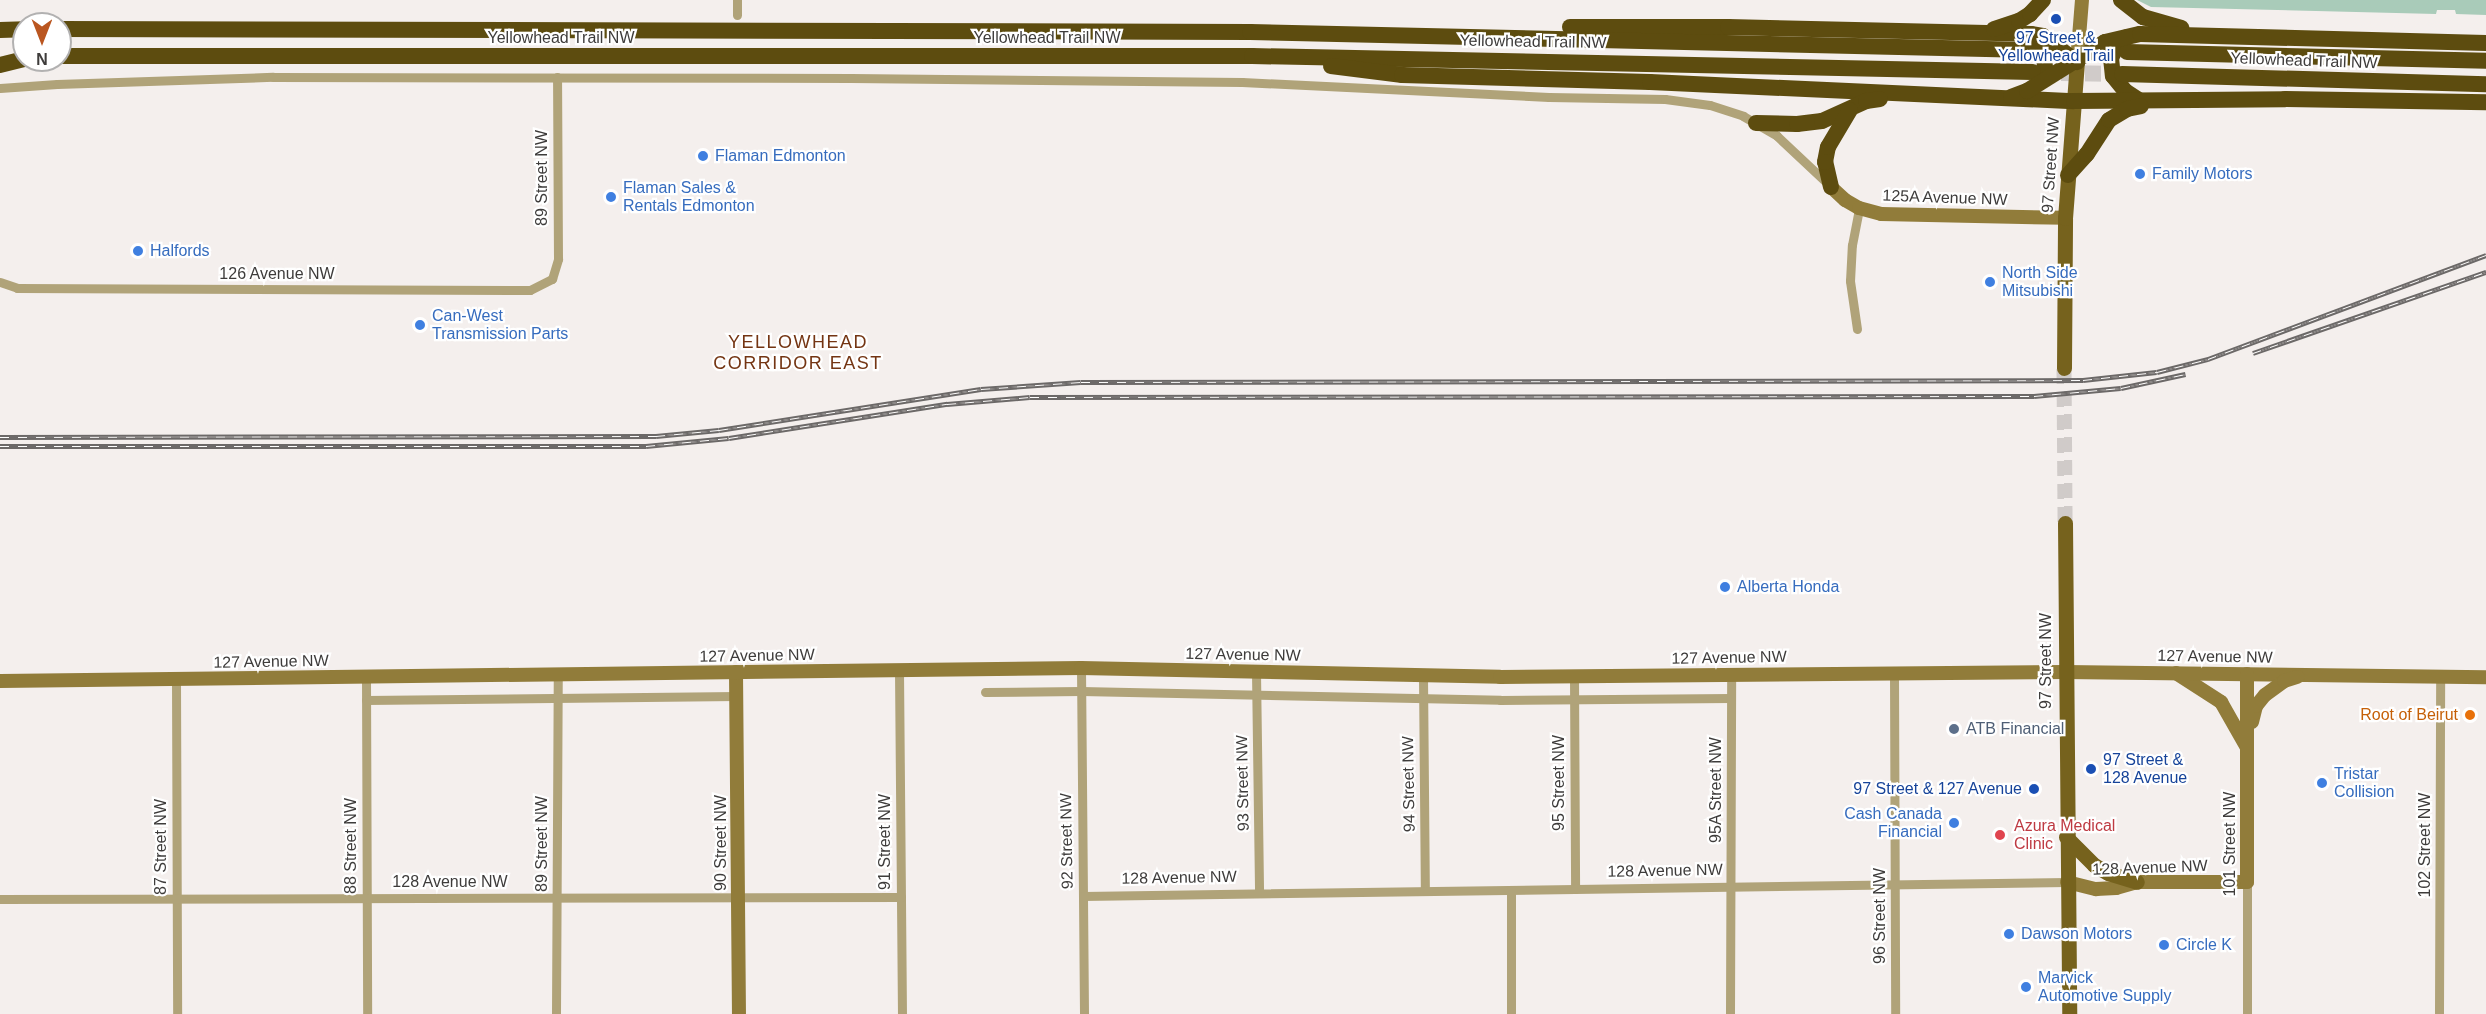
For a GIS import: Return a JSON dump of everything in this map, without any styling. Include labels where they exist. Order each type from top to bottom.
[{"type":"highway","points":[[1978,34],[2019,21],[2031,14],[2043,0]]},
{"type":"highway","points":[[2121,0],[2143,17],[2199,34]]},
{"type":"highway","points":[[1437,35],[1538,28],[1657,27],[2017,34],[2043,36],[2077,62]]},
{"type":"highway","name":"Yellowhead Trail NW","points":[[72,29],[1166,32],[1437,35],[2030,50]]},
{"type":"highway","points":[[2003,99],[2027,91],[2045,68],[2044,54],[2032,40],[2017,34]]},
{"type":"highway","points":[[2142,102],[2125,91],[2113,76],[2111,58],[2115,50],[2127,45],[2140,34],[2486,43]]},
{"type":"highway","points":[[2036,78],[2077,62],[2105,42],[2127,45]]},
{"type":"highway","name":"Yellowhead Trail NW","points":[[2127,45],[2486,61]]},
{"type":"highway","name":"Yellowhead Trail NW","points":[[72,56],[1252,56],[2036,78]]},
{"type":"highway","points":[[1252,56],[1402,75],[1650,82],[2003,99],[2142,102],[2281,99],[2486,102]]},
{"type":"highway","name":"Yellowhead Trail NW","points":[[2122,74],[2486,84]]},
{"type":"highway","points":[[1756,123],[1797,124],[1822,121],[1866,101],[1901,94]]},
{"type":"highway","points":[[2068,175],[2087,154],[2109,120],[2136,106],[2167,102]]},
{"type":"highway","points":[[1831,187],[1825,162],[1828,147],[1852,107]]},
{"type":"main road","name":"97 Street NW","points":[[2064,368],[2068,175],[2082,0]]},
{"type":"main road","name":"125A Avenue NW","points":[[1831,187],[1845,200],[1859,208],[1881,214],[2066,218]]},
{"type":"main road","name":"97 Street NW","points":[[2065,523],[2069,1014]]},
{"type":"main road","name":"127 Avenue NW","points":[[0,681],[1081,668],[1423,676],[2175,672],[2486,677]]},
{"type":"main road","name":"90 Street NW","points":[[736,672],[739,1014]]},
{"type":"main road","points":[[2175,672],[2221,702],[2247,748]]},
{"type":"main road","name":"101 Street NW","points":[[2247,674],[2247,882]]},
{"type":"main road","points":[[2247,748],[2256,706],[2277,686],[2302,675]]},
{"type":"main road","points":[[2066,837],[2094,865],[2108,873],[2137,882]]},
{"type":"main road","name":"128 Avenue NW","points":[[2067,885],[2096,889],[2116,888],[2137,882],[2247,882]]},
{"type":"street","points":[[736,0],[736,15]]},
{"type":"street","points":[[0,88],[215,78],[557,77],[1242,82],[1537,97],[1665,99],[1710,105],[1756,123],[1777,136],[1831,187]]},
{"type":"street","name":"89 Street NW","points":[[552,279],[558,260],[557,77]]},
{"type":"street","points":[[1857,329],[1850,281],[1852,245],[1859,208]]},
{"type":"street","name":"126 Avenue NW","points":[[0,282],[17,288],[530,290],[552,279]]},
{"type":"street","name":"92 Street NW","points":[[1081,668],[1084,1014]]},
{"type":"street","name":"91 Street NW","points":[[899,671],[902,1014]]},
{"type":"street","name":"93 Street NW","points":[[1256,672],[1259,893]]},
{"type":"street","name":"96 Street NW","points":[[1894,673],[1895,1014]]},
{"type":"street","name":"89 Street NW","points":[[556,1014],[558,675]]},
{"type":"street","name":"95A Street NW","points":[[1730,1014],[1731,675]]},
{"type":"street","name":"94 Street NW","points":[[1423,676],[1425,891]]},
{"type":"street","name":"95 Street NW","points":[[1574,676],[1575,889]]},
{"type":"street","name":"102 Street NW","points":[[2439,1014],[2440,676]]},
{"type":"street","name":"88 Street NW","points":[[366,678],[367,1014]]},
{"type":"street","name":"87 Street NW","points":[[176,680],[177,1014]]},
{"type":"street","points":[[985,692],[1081,691],[1423,699],[1731,698]]},
{"type":"street","points":[[366,700],[737,696]]},
{"type":"street","name":"101 Street NW","points":[[2247,882],[2247,1014]]},
{"type":"street","name":"128 Avenue NW","points":[[1083,896],[1895,884],[2067,885]]},
{"type":"street","points":[[1511,890],[1511,1014]]},
{"type":"street","name":"128 Avenue NW","points":[[0,899],[901,897]]},
{"type":"green space","points":[[2137,0],[2486,0],[2486,15],[2456,14],[2455,10],[2437,10],[2436,14],[2151,7]]},
{"type":"tunnel","points":[[2061,73],[2122,74]]},
{"type":"tunnel","points":[[2064,368],[2065,523]]},
{"type":"railway","points":[[0,437],[656,436],[719,430],[981,389],[1081,382],[2083,380],[2157,372],[2208,359],[2486,255]]},
{"type":"railway","points":[[2253,353],[2486,272]]},
{"type":"railway","points":[[0,446],[646,446],[729,438],[947,404],[1030,397],[2034,396],[2121,388],[2185,374]]},
{"type":"place","name":"97 Street & Yellowhead Trail","points":[[2056,19]]},
{"type":"place","name":"Flaman Edmonton","points":[[703,156]]},
{"type":"place","name":"Family Motors","points":[[2140,174]]},
{"type":"place","name":"Flaman Sales & Rentals Edmonton","points":[[611,197]]},
{"type":"place","name":"Halfords","points":[[138,251]]},
{"type":"place","name":"North Side Mitsubishi","points":[[1990,282]]},
{"type":"place","name":"Can-West Transmission Parts","points":[[420,325]]},
{"type":"place","name":"Alberta Honda","points":[[1725,587]]},
{"type":"place","name":"Root of Beirut","points":[[2470,715]]},
{"type":"place","name":"ATB Financial","points":[[1954,729]]},
{"type":"place","name":"97 Street & 128 Avenue","points":[[2091,769]]},
{"type":"place","name":"Tristar Collision","points":[[2322,783]]},
{"type":"place","name":"97 Street & 127 Avenue","points":[[2034,789]]},
{"type":"place","name":"Cash Canada Financial","points":[[1954,823]]},
{"type":"place","name":"Azura Medical Clinic","points":[[2000,835]]},
{"type":"place","name":"Dawson Motors","points":[[2009,934]]},
{"type":"place","name":"Circle K","points":[[2164,945]]},
{"type":"place","name":"Marvick Automotive Supply","points":[[2026,987]]},
{"type":"district","name":"YELLOWHEAD CORRIDOR EAST","points":[[798,353]]}]
